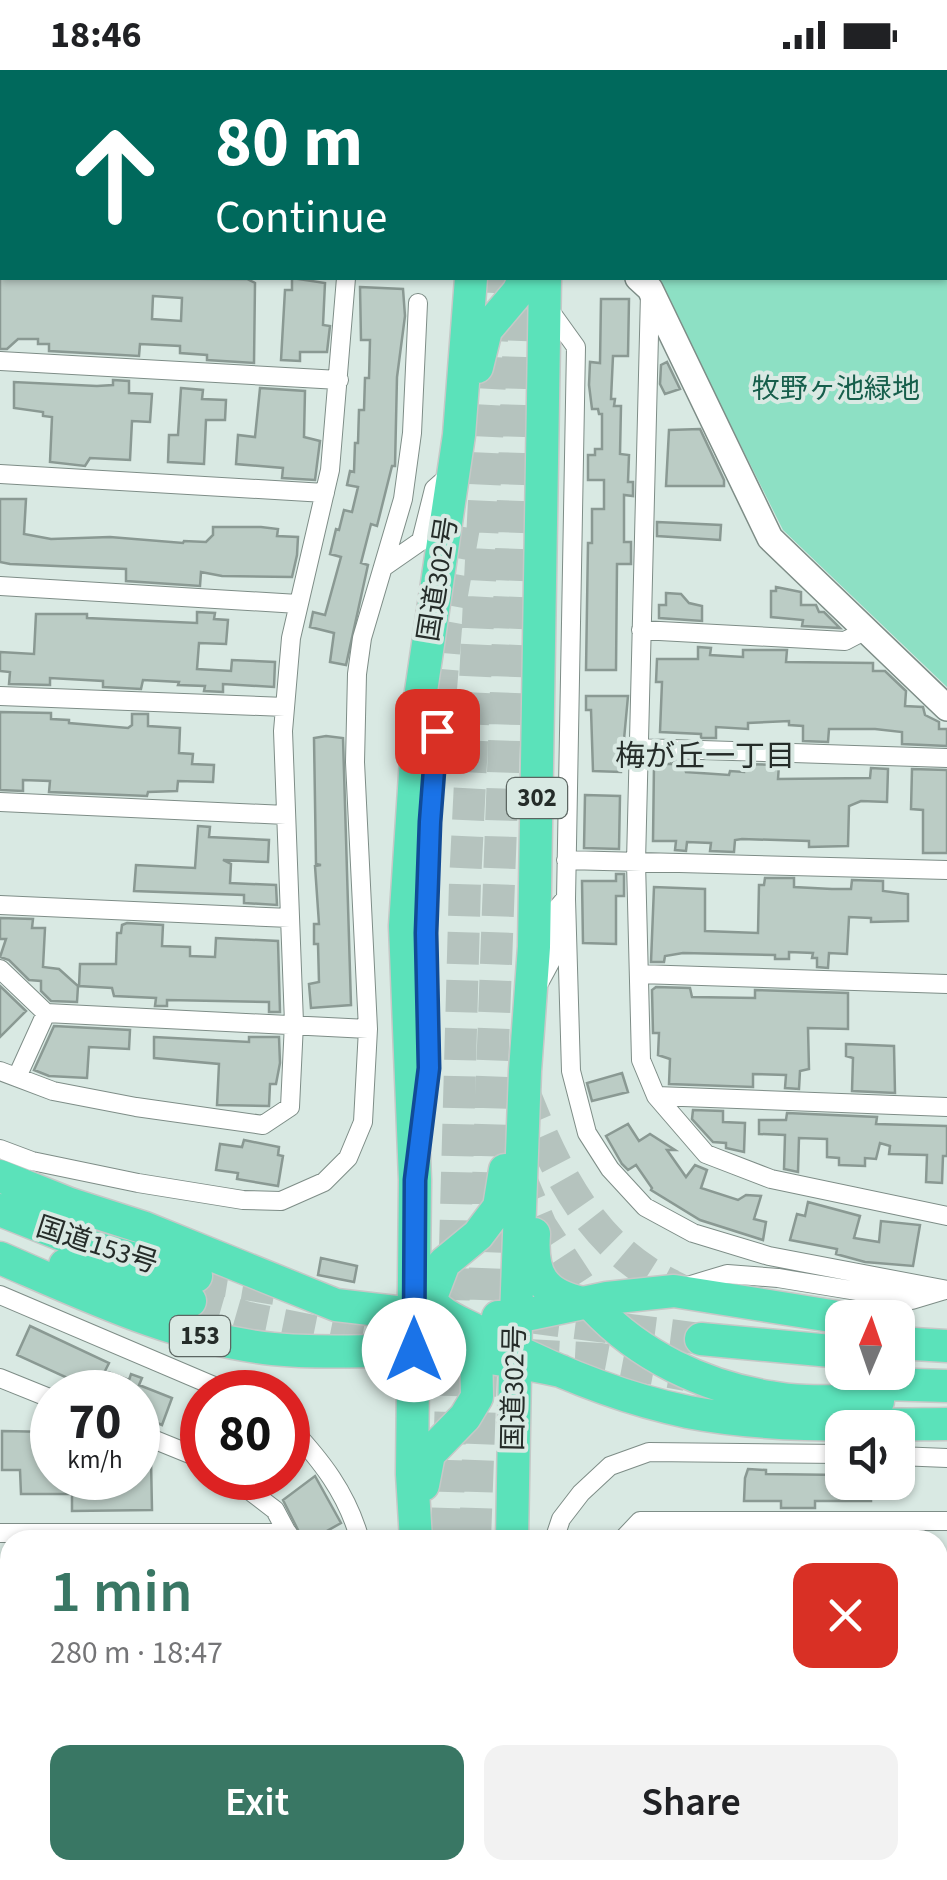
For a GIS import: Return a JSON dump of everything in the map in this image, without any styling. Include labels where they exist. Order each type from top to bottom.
[{"type":"highway","name":"国道302号","points":[[416,1530],[412,1474],[414,1350],[425,1305],[415,1180],[405,926],[420,698],[455,470],[471,280]]},
{"type":"highway","name":"国道302号","points":[[516,1317],[534,947],[538,286]]},
{"type":"highway","points":[[462,403],[477,367],[486,330],[518,292],[538,286]]},
{"type":"highway","points":[[528,442],[517,840],[534,947]]},
{"type":"highway","points":[[415,1180],[429,1068],[426,914],[440,701]]},
{"type":"highway","name":"302","points":[[425,1305],[444,1262],[478,1235],[499,1207],[515,1057],[532,1000]]},
{"type":"highway","name":"302","points":[[526,1071],[536,1109],[535,1268],[550,1290],[563,1299],[588,1305]]},
{"type":"highway","name":"153","points":[[0,1176],[144,1228],[336,1305],[425,1305],[516,1317],[674,1291],[825,1315]]},
{"type":"highway","name":"国道153号","points":[[0,1210],[193,1289],[88,1274],[0,1235]]},
{"type":"highway","name":"153","points":[[0,1258],[100,1302],[184,1332],[270,1349],[414,1350],[501,1362],[561,1371],[686,1411],[725,1417],[792,1423],[947,1424]]},
{"type":"highway","name":"153","points":[[425,1305],[501,1362]]},
{"type":"highway","points":[[588,1305],[659,1360],[700,1379],[772,1398],[947,1402]]},
{"type":"highway","points":[[720,1311],[742,1319],[825,1333]]},
{"type":"highway","points":[[489,1530],[501,1362],[516,1317]]},
{"type":"highway","points":[[915,1324],[947,1325]]},
{"type":"highway","points":[[701,1338],[825,1350]]},
{"type":"highway","points":[[915,1344],[947,1346]]},
{"type":"highway","points":[[915,1355],[947,1356]]},
{"type":"highway","name":"国道302号","points":[[501,1362],[511,1530]]},
{"type":"highway","name":"302","points":[[417,1530],[429,1454],[465,1417],[501,1362]]},
{"type":"highway","points":[[700,1378],[947,1386]]},
{"type":"street","points":[[46,1013],[8,1074],[53,1090],[136,1107],[263,1126],[290,1107],[294,1023],[285,708],[290,638],[330,470],[346,280]]},
{"type":"street","points":[[644,283],[636,862],[640,1060],[656,1096],[706,1154],[771,1179],[947,1216]]},
{"type":"street","points":[[644,283],[770,538],[947,708]]},
{"type":"street","points":[[538,286],[576,347],[566,899],[571,1071],[587,1133],[610,1169],[645,1206],[693,1233],[770,1256],[947,1290]]},
{"type":"street","points":[[0,1148],[32,1161],[243,1200],[281,1201],[324,1182],[348,1158],[364,1122],[368,1029],[356,762],[357,674],[362,638],[403,499],[412,433],[418,303]]},
{"type":"street","points":[[0,361],[338,380]]},
{"type":"street","points":[[385,566],[421,540],[434,489],[455,470]]},
{"type":"street","points":[[0,474],[324,493]]},
{"type":"street","points":[[0,586],[298,604]]},
{"type":"street","points":[[641,630],[845,641],[866,630]]},
{"type":"street","points":[[0,696],[285,708]]},
{"type":"street","points":[[639,748],[947,758]]},
{"type":"street","points":[[0,802],[286,815]]},
{"type":"street","points":[[566,860],[947,870]]},
{"type":"street","points":[[532,1000],[552,959],[554,912],[566,899]]},
{"type":"street","points":[[0,905],[290,918]]},
{"type":"street","points":[[0,969],[46,1013],[368,1029]]},
{"type":"street","points":[[639,974],[947,984]]},
{"type":"street","points":[[656,1096],[947,1107]]},
{"type":"street","points":[[674,1291],[727,1274],[778,1278],[912,1300],[947,1290]]},
{"type":"street","points":[[0,1295],[180,1372]]},
{"type":"street","points":[[0,1378],[30,1390]]},
{"type":"street","points":[[725,1417],[765,1437],[825,1441]]},
{"type":"street","points":[[310,1448],[325,1464],[357,1530]]},
{"type":"street","points":[[557,1530],[580,1492],[610,1466],[649,1452],[825,1454]]},
{"type":"street","points":[[915,1457],[947,1458]]},
{"type":"street","points":[[262,1500],[275,1510],[286,1530]]},
{"type":"street","points":[[632,1530],[640,1522],[947,1521]]},
{"type":"green space","name":"牧野ヶ池緑地","points":[[653,280],[947,280],[947,687],[783,530],[665,294]]},
{"type":"building","points":[[0,280],[255,283],[254,363],[207,360],[207,355],[180,353],[180,346],[140,344],[139,356],[49,351],[49,344],[38,344],[38,339],[18,339],[7,349],[0,349]],"holes":[[[153,296],[182,298],[181,321],[152,319]]]},
{"type":"building","points":[[292,280],[325,283],[323,325],[330,326],[327,352],[300,352],[300,361],[281,360],[285,290],[292,290]]},
{"type":"building","points":[[360,287],[403,289],[405,316],[397,377],[395,466],[377,526],[371,524],[361,563],[368,565],[346,665],[330,662],[334,633],[310,627],[313,612],[325,615],[341,557],[330,554],[336,529],[339,530],[344,510],[352,512],[358,487],[347,485],[350,471],[354,472],[359,410],[364,410],[365,378],[369,378],[370,340],[361,340]]},
{"type":"building","points":[[601,299],[629,299],[628,356],[613,356],[611,399],[615,399],[614,406],[621,406],[620,454],[629,455],[628,482],[633,482],[633,496],[624,495],[624,542],[631,542],[631,564],[617,564],[616,670],[586,670],[588,543],[592,543],[592,509],[604,509],[604,480],[588,480],[588,455],[602,449],[602,414],[592,409],[589,385],[590,362],[600,363]]},
{"type":"building","points":[[667,362],[680,389],[665,394],[660,384],[661,365]]},
{"type":"building","points":[[113,380],[129,381],[129,393],[152,394],[150,422],[132,421],[130,460],[90,458],[85,466],[50,462],[52,417],[14,408],[14,382],[97,386],[113,385]]},
{"type":"building","points":[[181,388],[203,390],[202,399],[226,400],[225,420],[206,420],[204,464],[168,462],[169,435],[178,435]]},
{"type":"building","points":[[260,388],[305,391],[304,437],[320,441],[315,480],[282,478],[283,468],[236,464],[238,435],[255,437]]},
{"type":"building","points":[[700,429],[724,486],[666,486],[669,430]]},
{"type":"building","points":[[0,499],[26,499],[24,534],[51,539],[110,537],[206,542],[213,535],[213,527],[278,529],[277,536],[298,537],[292,577],[201,572],[200,586],[126,581],[126,569],[0,562]]},
{"type":"building","points":[[657,522],[721,525],[720,540],[657,536]]},
{"type":"building","points":[[776,587],[801,592],[801,605],[816,605],[840,628],[802,626],[803,620],[771,617],[771,591],[776,591]]},
{"type":"building","points":[[666,593],[681,594],[689,603],[702,606],[702,621],[659,618],[659,605],[666,605]]},
{"type":"building","points":[[197,612],[215,613],[214,619],[228,620],[226,644],[199,643],[197,669],[231,671],[232,660],[275,662],[274,687],[223,684],[223,692],[204,691],[205,686],[143,680],[141,689],[103,687],[103,681],[50,678],[50,685],[9,684],[10,672],[0,671],[0,652],[34,654],[36,614],[197,623]]},
{"type":"building","points":[[698,647],[711,648],[710,655],[743,657],[743,650],[787,650],[786,662],[873,663],[873,671],[885,671],[906,691],[905,706],[923,707],[925,715],[939,722],[939,729],[947,729],[947,746],[902,744],[902,732],[875,729],[829,729],[828,742],[803,741],[803,726],[789,725],[789,721],[748,723],[748,729],[716,727],[716,738],[660,732],[662,682],[656,682],[657,659],[698,659]]},
{"type":"building","points":[[586,696],[628,696],[621,772],[593,771],[591,710],[586,710]]},
{"type":"building","points":[[0,712],[51,713],[51,719],[69,723],[128,728],[132,725],[132,714],[148,714],[148,726],[180,728],[179,753],[193,754],[192,764],[214,765],[213,782],[178,781],[177,791],[148,792],[147,796],[49,792],[50,781],[23,780],[23,791],[0,790]]},
{"type":"building","points":[[314,738],[343,738],[351,1005],[311,1008],[309,984],[319,982],[314,924],[319,924],[315,866],[321,865],[316,864]]},
{"type":"building","points":[[683,762],[686,772],[729,775],[730,771],[744,772],[744,764],[779,765],[778,779],[870,778],[871,768],[888,769],[887,802],[861,801],[849,806],[848,846],[809,847],[809,841],[742,839],[735,840],[734,852],[710,851],[711,843],[687,842],[686,851],[675,850],[676,841],[653,841],[654,764]]},
{"type":"building","points":[[912,769],[947,770],[947,853],[923,853],[923,810],[911,809]]},
{"type":"building","points":[[585,795],[620,796],[619,849],[584,848]]},
{"type":"building","points":[[198,826],[210,827],[209,837],[269,840],[268,862],[223,860],[231,864],[230,883],[276,885],[277,905],[244,903],[244,895],[134,891],[136,865],[195,868]]},
{"type":"building","points":[[616,874],[624,874],[624,896],[616,896],[616,944],[583,943],[582,881],[616,881]]},
{"type":"building","points":[[765,878],[794,878],[794,887],[832,889],[851,889],[852,880],[883,881],[883,891],[908,894],[908,921],[871,922],[871,918],[849,917],[847,954],[829,953],[828,968],[817,967],[813,953],[789,952],[789,959],[775,959],[775,955],[683,953],[665,956],[664,962],[651,962],[654,887],[705,889],[705,931],[758,933],[759,885],[764,885]]},
{"type":"building","points":[[0,918],[33,919],[32,928],[45,928],[43,967],[59,969],[78,986],[77,1002],[51,1001],[41,991],[41,981],[29,980],[9,960],[0,957],[6,939],[0,939]]},
{"type":"building","points":[[127,923],[163,925],[162,946],[190,947],[190,956],[215,957],[216,938],[278,941],[280,1012],[269,1012],[269,1002],[167,1000],[167,1006],[155,1006],[156,998],[114,996],[112,988],[79,986],[80,964],[116,964],[117,933]]},
{"type":"building","points":[[0,986],[26,1011],[0,1037]]},
{"type":"building","points":[[690,988],[692,997],[755,998],[755,990],[848,993],[848,1029],[808,1028],[809,1069],[800,1071],[799,1089],[785,1088],[786,1075],[753,1074],[753,1087],[669,1084],[670,1059],[658,1055],[659,1033],[653,1033],[652,990]]},
{"type":"building","points":[[54,1026],[130,1030],[129,1049],[89,1047],[87,1078],[49,1076],[34,1070]]},
{"type":"building","points":[[154,1037],[249,1042],[249,1037],[279,1037],[280,1063],[276,1084],[270,1084],[269,1106],[217,1105],[219,1064],[154,1058]]},
{"type":"building","points":[[846,1044],[894,1046],[895,1093],[852,1091],[853,1058],[846,1056]]},
{"type":"building","points":[[622,1073],[628,1092],[592,1101],[587,1083]]},
{"type":"building","points":[[693,1110],[723,1111],[723,1122],[745,1123],[744,1152],[726,1148],[726,1143],[713,1142],[692,1119]]},
{"type":"building","points":[[787,1113],[877,1117],[876,1124],[947,1126],[942,1183],[926,1182],[927,1155],[889,1154],[890,1146],[880,1143],[876,1159],[865,1158],[865,1166],[839,1165],[839,1158],[827,1157],[827,1139],[799,1138],[798,1172],[784,1169],[785,1135],[759,1134],[759,1120],[786,1120]]},
{"type":"building","points":[[628,1124],[639,1141],[650,1134],[675,1150],[667,1150],[686,1177],[695,1165],[707,1170],[701,1188],[738,1200],[746,1195],[761,1196],[754,1219],[766,1222],[763,1240],[700,1220],[651,1190],[636,1165],[628,1170],[622,1164],[606,1136]]},
{"type":"building","points":[[244,1140],[279,1147],[278,1155],[283,1156],[278,1186],[237,1179],[238,1173],[216,1170],[220,1144],[242,1147]]},
{"type":"building","points":[[808,1202],[860,1216],[854,1238],[879,1242],[881,1221],[920,1225],[913,1266],[865,1262],[836,1254],[837,1249],[790,1240],[797,1214],[805,1216]]},
{"type":"building","points":[[321,1258],[357,1266],[354,1282],[318,1275]]},
{"type":"building","points":[[30,1326],[109,1363],[106,1370],[50,1370],[17,1355]]},
{"type":"building","points":[[160,1393],[172,1398],[160,1424]]},
{"type":"building","points":[[2,1431],[30,1432],[30,1494],[21,1494],[20,1470],[2,1470]]},
{"type":"building","points":[[748,1469],[766,1470],[766,1474],[825,1475],[825,1500],[871,1501],[815,1501],[815,1508],[781,1508],[781,1501],[744,1501]]},
{"type":"building","points":[[315,1476],[341,1523],[329,1530],[298,1530],[283,1500],[310,1500],[310,1480]]},
{"type":"building","points":[[72,1500],[152,1500],[152,1510],[72,1511]]},
{"type":"tunnel","points":[[447,1530],[465,883],[495,280]]},
{"type":"tunnel","points":[[475,1530],[521,280]]},
{"type":"tunnel","points":[[440,701],[446,628],[464,527]]},
{"type":"tunnel","points":[[524,1092],[545,1143],[586,1214],[623,1254],[694,1297]]},
{"type":"tunnel","points":[[518,1172],[541,1226],[594,1307]]},
{"type":"tunnel","points":[[196,1276],[281,1290]]},
{"type":"tunnel","points":[[190,1301],[249,1318],[368,1342]]},
{"type":"tunnel","points":[[528,1317],[701,1339]]},
{"type":"tunnel","points":[[527,1355],[601,1359],[686,1375]]},
{"type":"district","name":"梅が丘一丁目","points":[[705,756]]},
{"type":"route","points":[[414,1350],[415,1180],[429,1068],[426,933],[437,731]]}]
